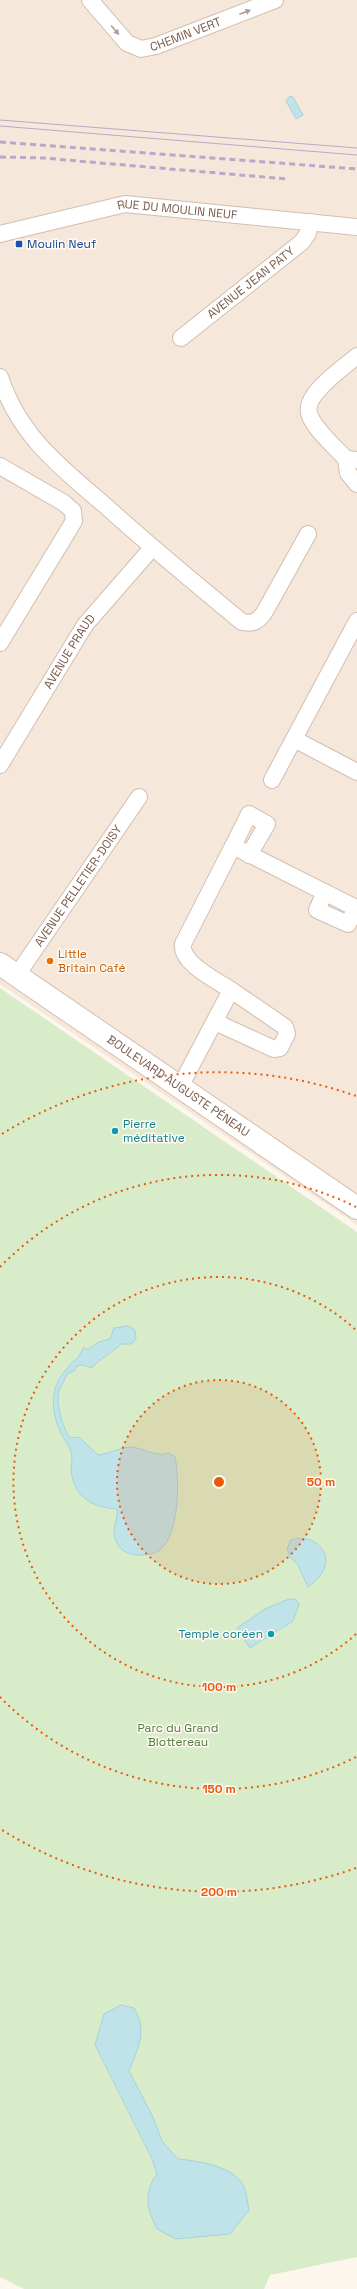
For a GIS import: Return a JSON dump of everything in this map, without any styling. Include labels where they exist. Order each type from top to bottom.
[{"type":"street","name":"CHEMIN VERT","points":[[90,0],[127,43],[140,49],[156,46],[275,0]]},
{"type":"street","name":"RUE DU MOULIN NEUF","points":[[0,234],[125,204],[357,227]]},
{"type":"street","name":"AVENUE JEAN PATY","points":[[181,338],[302,242],[308,233],[311,222]]},
{"type":"street","points":[[357,356],[315,392],[308,406],[309,413],[314,422],[352,460],[348,473],[357,484]]},
{"type":"street","points":[[0,377],[25,427],[42,450],[152,548],[242,622],[250,623],[257,621],[264,613],[308,534]]},
{"type":"street","points":[[0,466],[64,503],[73,512],[74,521],[0,643]]},
{"type":"street","name":"AVENUE PRAUD","points":[[0,765],[85,625],[152,548]]},
{"type":"street","points":[[272,780],[357,621]]},
{"type":"street","points":[[294,739],[357,772]]},
{"type":"street","name":"AVENUE PELLETIER-DOISY","points":[[8,969],[139,797]]},
{"type":"street","points":[[215,1022],[274,1049],[280,1048],[288,1034],[285,1027],[187,960],[182,951],[183,944],[250,814],[267,824],[249,855]]},
{"type":"street","points":[[233,846],[326,892]]},
{"type":"street","name":"BOULEVARD AUGUSTE PÉNEAU","points":[[8,969],[357,1208]]},
{"type":"street","points":[[180,1087],[231,990]]},
{"type":"shaded area","points":[[0,0],[357,0],[357,1225],[0,984]]},
{"type":"green space","name":"Parc du Grand Blottereau","points":[[0,988],[357,1232],[357,2257],[270,2275],[264,2289],[24,2289],[0,2277]]},
{"type":"water","points":[[290,96],[293,97],[303,115],[296,119],[286,101]]},
{"type":"water","points":[[128,1326],[135,1330],[136,1339],[131,1344],[121,1344],[98,1361],[92,1368],[83,1365],[77,1366],[74,1371],[67,1374],[59,1391],[58,1402],[62,1422],[70,1438],[79,1437],[98,1455],[134,1447],[159,1454],[169,1453],[175,1457],[178,1492],[175,1519],[167,1541],[161,1549],[153,1554],[147,1555],[131,1554],[119,1547],[114,1537],[117,1509],[92,1503],[80,1494],[76,1488],[71,1470],[71,1452],[61,1434],[54,1407],[54,1392],[60,1377],[78,1358],[84,1347],[87,1350],[99,1342],[110,1339],[114,1328]]},
{"type":"water","points":[[299,1538],[310,1539],[319,1545],[326,1557],[324,1570],[315,1582],[308,1587],[298,1565],[290,1557],[287,1549],[291,1540]]},
{"type":"water","points":[[289,1599],[295,1599],[299,1604],[293,1621],[250,1648],[237,1628],[265,1609]]},
{"type":"water","points":[[121,2005],[134,2008],[138,2017],[141,2032],[140,2040],[129,2071],[153,2117],[162,2141],[178,2159],[195,2161],[221,2168],[236,2177],[244,2186],[249,2210],[230,2234],[176,2239],[157,2229],[151,2215],[148,2201],[150,2188],[157,2174],[152,2159],[95,2045],[104,2014]]},
{"type":"tram line","points":[[0,120],[357,148]]},
{"type":"tram line","points":[[0,126],[357,155]]},
{"type":"railway","points":[[0,142],[357,169]]},
{"type":"railway","points":[[0,157],[43,158],[287,179]]},
{"type":"place","name":"Moulin Neuf","points":[[19,244]]},
{"type":"place","name":"Little Britain Café","points":[[50,961]]},
{"type":"place","name":"Pierre méditative","points":[[115,1131]]},
{"type":"place","name":"Temple coréen","points":[[271,1634]]}]
